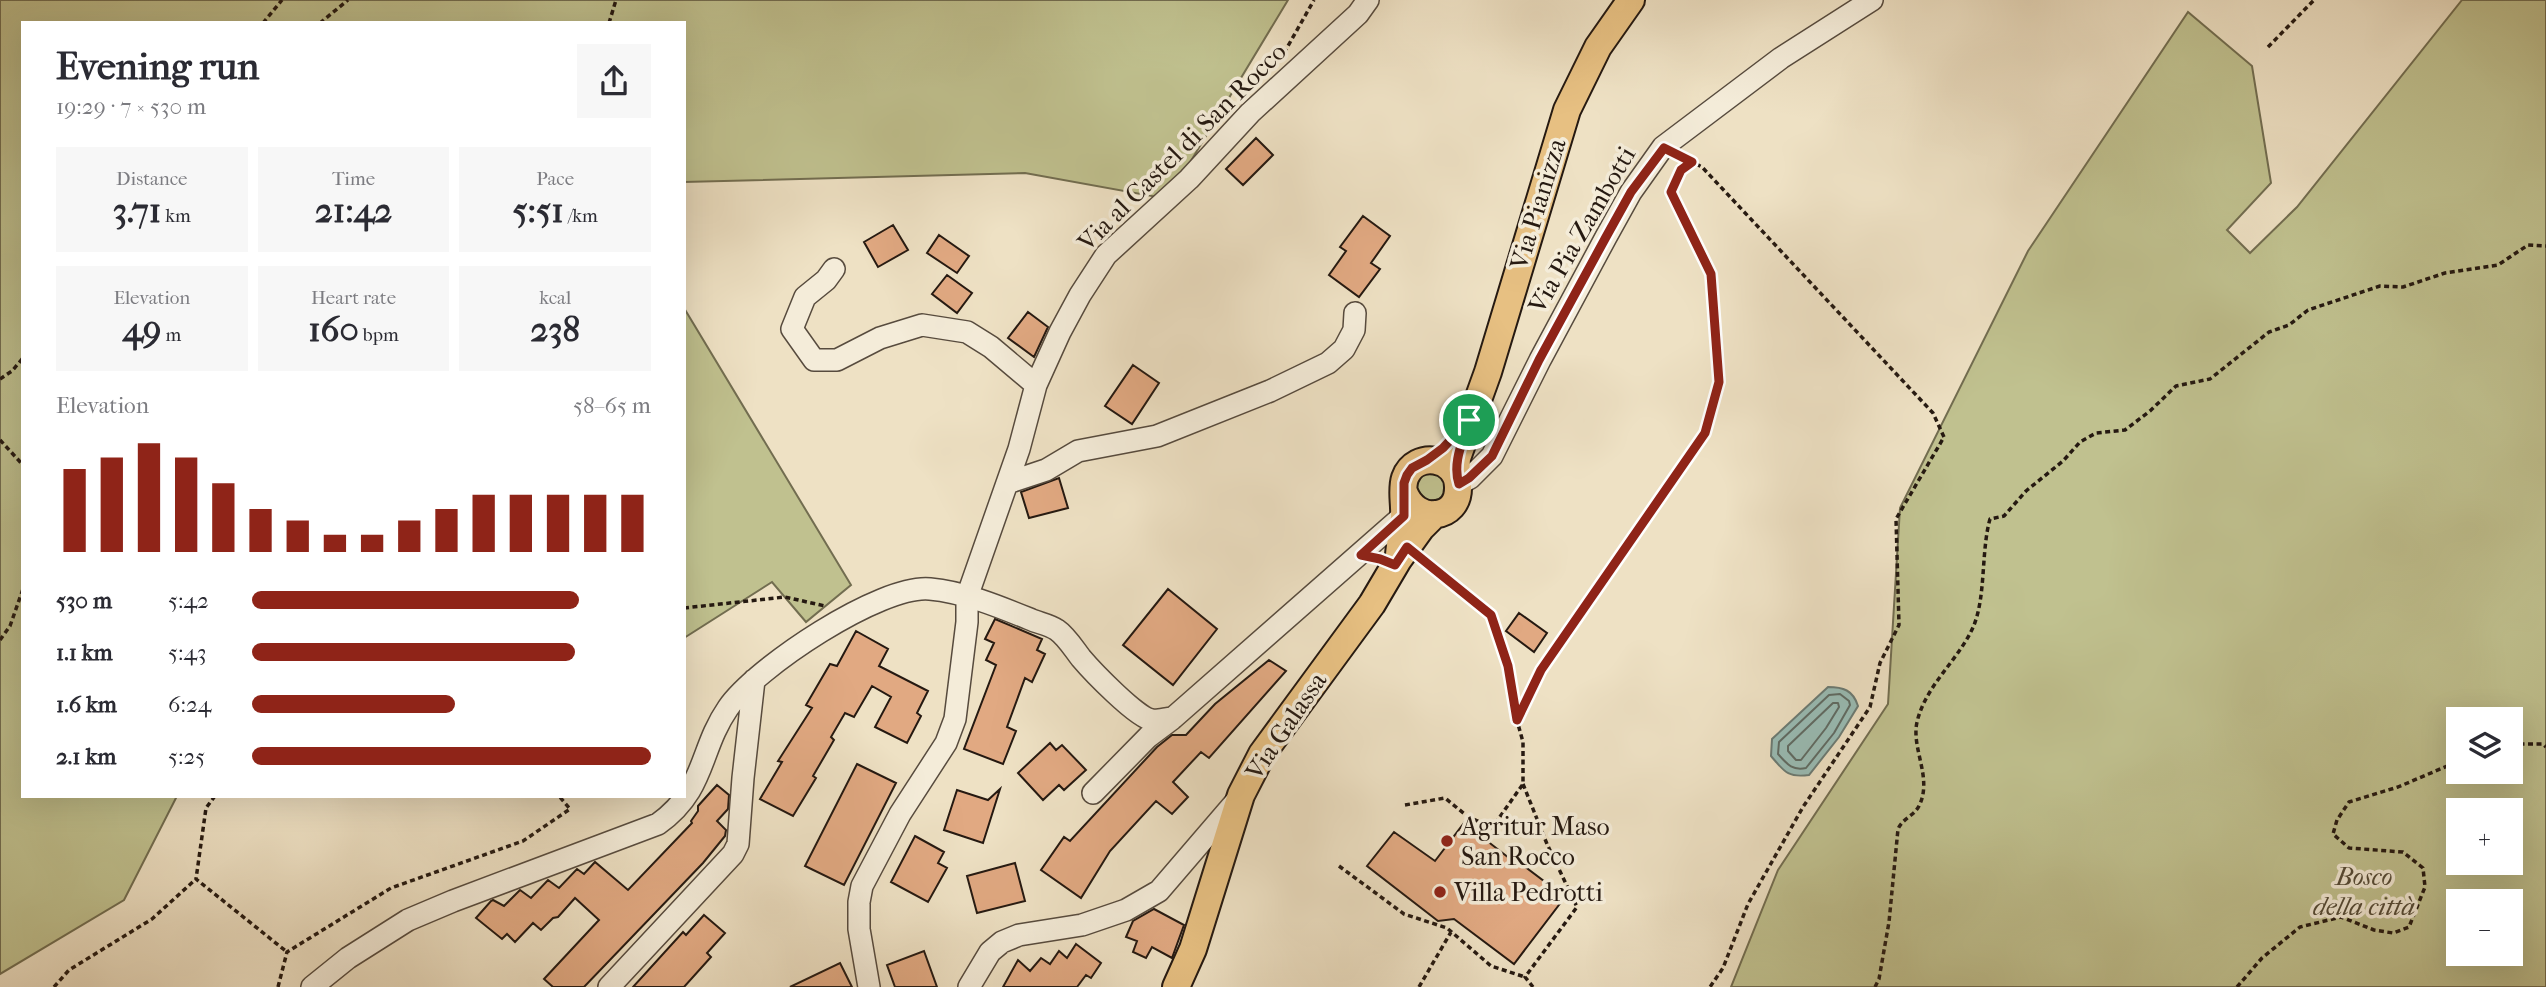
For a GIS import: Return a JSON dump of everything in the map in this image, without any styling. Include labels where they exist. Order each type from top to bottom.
[{"type":"main road","name":"Via Pianizza","points":[[1436,514],[1444,512],[1456,500],[1457,458],[1488,372],[1567,110],[1598,47],[1631,0]]},
{"type":"main road","name":"Via Pianizza","points":[[1404,504],[1404,483],[1412,468],[1443,448],[1469,420]]},
{"type":"main road","points":[[1427,460],[1444,463],[1457,480]]},
{"type":"main road","points":[[1404,504],[1420,513],[1436,514]]},
{"type":"main road","name":"Via Galassa","points":[[1400,557],[1404,504]]},
{"type":"main road","name":"Via Galassa","points":[[1176,987],[1193,949],[1241,795],[1262,754],[1372,604],[1421,527],[1436,514]]},
{"type":"street","name":"Via al Castel di San Rocco","points":[[869,987],[859,929],[862,886],[900,814],[946,743],[955,719],[967,622],[967,597],[1007,483],[1036,385],[1060,332],[1106,255],[1189,179],[1250,113],[1358,14],[1368,0]]},
{"type":"street","name":"Via Pia Zambotti","points":[[1457,480],[1469,478],[1492,456],[1539,360],[1618,214],[1664,148],[1781,58],[1872,0]]},
{"type":"street","points":[[834,269],[805,297],[792,329],[814,360],[836,360],[880,338],[922,325],[967,332],[991,347],[1036,385]]},
{"type":"street","points":[[1007,483],[1046,470],[1078,451],[1157,436],[1270,391],[1328,363],[1344,349],[1354,330],[1355,313]]},
{"type":"street","points":[[1093,793],[1148,737],[1361,555],[1404,504]]},
{"type":"street","points":[[1361,555],[1380,559],[1400,557]]},
{"type":"street","points":[[686,797],[699,776],[719,723],[733,701],[754,680],[851,612],[890,595],[907,591],[929,589],[967,597],[1057,630],[1087,666],[1135,711],[1152,720],[1173,718]]},
{"type":"street","points":[[608,987],[733,854],[738,845],[754,680]]},
{"type":"street","points":[[969,987],[990,952],[1002,942],[1018,935],[1082,925],[1126,910],[1159,891],[1241,795]]},
{"type":"street","points":[[312,987],[348,958],[408,920],[605,842],[658,824],[670,816],[686,798]]},
{"type":"path","points":[[265,21],[282,0]]},
{"type":"path","points":[[322,21],[348,0]]},
{"type":"path","points":[[610,21],[617,0]]},
{"type":"path","points":[[2268,47],[2314,0]]},
{"type":"path","points":[[1664,148],[1702,167],[1933,414],[1944,437],[1896,519],[1899,625],[1880,663],[1870,707],[1803,807],[1748,904],[1723,968],[1710,987]]},
{"type":"path","points":[[1517,720],[1541,670],[1705,433],[1719,382],[1711,274],[1671,192],[1681,170],[1692,162]]},
{"type":"path","points":[[1875,987],[1879,979],[1889,922],[1898,829],[1902,820],[1912,815],[1919,805],[1923,785],[1922,761],[1916,738],[1917,720],[1933,686],[1966,642],[1975,622],[1990,519],[2004,516],[2026,491],[2063,461],[2080,442],[2096,433],[2125,430],[2176,386],[2210,379],[2269,332],[2289,325],[2308,310],[2380,286],[2403,287],[2445,273],[2498,265],[2528,246],[2546,246]]},
{"type":"path","points":[[0,379],[21,360]]},
{"type":"path","points":[[0,440],[21,463]]},
{"type":"path","points":[[1400,557],[1491,615],[1508,666],[1517,720],[1524,742],[1523,784],[1547,844],[1577,907],[1525,977]]},
{"type":"path","points":[[0,640],[10,626],[21,595]]},
{"type":"path","points":[[686,608],[785,597],[851,612]]},
{"type":"path","points":[[2523,744],[2543,744],[2546,747]]},
{"type":"path","points":[[2237,987],[2262,958],[2300,927],[2341,917],[2374,930],[2393,933],[2409,926],[2425,887],[2423,868],[2403,852],[2349,848],[2333,834],[2337,820],[2349,802],[2398,787],[2446,767]]},
{"type":"path","points":[[1405,805],[1445,798],[1467,816],[1492,828],[1523,784]]},
{"type":"path","points":[[54,987],[69,970],[152,919],[196,879],[206,808],[214,798]]},
{"type":"path","points":[[278,987],[287,952],[391,888],[523,841],[570,809],[561,798]]},
{"type":"path","points":[[1339,866],[1404,914],[1447,928],[1491,966],[1525,977],[1533,987]]},
{"type":"path","points":[[196,879],[287,952]]},
{"type":"path","points":[[1419,987],[1451,932]]},
{"type":"green space","points":[[0,0],[1288,0],[1168,199],[1025,173],[686,182],[686,21],[21,21],[21,798],[176,798],[124,900],[0,974]]},
{"type":"green space","name":"Bosco della città","points":[[2462,0],[2546,0],[2546,987],[1731,987],[1778,870],[1888,704],[1900,508],[2028,251],[2188,12],[2252,66],[2271,183],[2227,230],[2250,253],[2297,207]]},
{"type":"green space","points":[[686,311],[851,585],[806,622],[772,582],[686,637]]},
{"type":"green space","points":[[1425,472],[1441,474],[1448,489],[1439,502],[1423,502],[1415,484]]},
{"type":"water","points":[[1828,687],[1847,690],[1858,706],[1839,737],[1809,775],[1791,774],[1771,756],[1772,739]]},
{"type":"building","points":[[1256,138],[1273,155],[1243,185],[1226,169]]},
{"type":"building","points":[[1363,216],[1390,236],[1371,263],[1380,269],[1359,297],[1329,275],[1346,251],[1340,247]]},
{"type":"building","points":[[893,225],[908,250],[878,267],[864,242]]},
{"type":"building","points":[[939,235],[969,256],[957,273],[927,253]]},
{"type":"building","points":[[947,275],[972,293],[957,313],[932,294]]},
{"type":"building","points":[[1028,312],[1048,327],[1034,357],[1008,338]]},
{"type":"building","points":[[1133,365],[1159,383],[1132,424],[1105,406]]},
{"type":"building","points":[[1059,478],[1068,508],[1029,518],[1021,492]]},
{"type":"building","points":[[1168,589],[1217,629],[1173,685],[1123,645]]},
{"type":"building","points":[[1519,613],[1547,633],[1534,652],[1506,631]]},
{"type":"building","points":[[995,619],[1042,639],[1037,650],[1045,654],[1032,682],[1025,678],[1007,727],[1016,731],[1003,764],[964,749],[996,665],[986,660],[994,643],[985,639]]},
{"type":"building","points":[[856,631],[888,649],[879,666],[928,691],[917,713],[921,716],[907,743],[875,727],[891,697],[872,686],[854,717],[845,713],[831,737],[834,740],[813,776],[816,778],[793,816],[760,799],[782,762],[778,761],[812,708],[806,705],[830,664],[837,666]]},
{"type":"building","points":[[1269,660],[1286,671],[1209,758],[1201,752],[1173,782],[1188,797],[1172,814],[1156,801],[1110,851],[1081,898],[1041,870],[1064,837],[1070,841],[1157,747],[1172,735],[1186,735],[1215,704]]},
{"type":"building","points":[[1050,743],[1056,750],[1062,745],[1086,770],[1064,790],[1059,785],[1043,800],[1018,773]]},
{"type":"building","points":[[857,764],[896,783],[844,885],[805,866]]},
{"type":"building","points":[[717,785],[729,795],[728,809],[717,821],[726,830],[725,836],[703,863],[584,987],[553,987],[544,979],[599,920],[575,898],[558,917],[553,918],[541,930],[533,923],[515,942],[507,934],[502,939],[476,918],[493,900],[504,906],[520,890],[531,898],[548,880],[559,888],[577,869],[584,874],[595,862],[628,890],[692,823],[698,806]]},
{"type":"building","points":[[1000,789],[983,843],[944,830],[957,790],[988,800]]},
{"type":"building","points":[[1464,823],[1565,897],[1514,964],[1454,919],[1438,921],[1367,866],[1394,832],[1435,861]]},
{"type":"building","points":[[915,836],[944,852],[938,863],[947,868],[928,902],[891,882]]},
{"type":"building","points":[[1015,863],[1025,901],[977,913],[967,876]]},
{"type":"building","points":[[1154,909],[1184,925],[1172,958],[1152,947],[1146,958],[1133,952],[1137,941],[1126,937],[1133,921]]},
{"type":"building","points":[[704,915],[725,933],[707,953],[711,957],[684,987],[633,987],[683,932],[686,935]]},
{"type":"building","points":[[1076,944],[1101,963],[1091,978],[1086,975],[1077,987],[1003,987],[1018,960],[1030,971],[1041,958],[1050,964],[1059,951],[1067,958]]},
{"type":"building","points":[[924,951],[937,987],[895,987],[887,965]]},
{"type":"building","points":[[840,963],[852,987],[790,987]]},
{"type":"place","name":"Agritur Maso San Rocco","points":[[1447,841]]},
{"type":"place","name":"Villa Pedrotti","points":[[1440,892]]},
{"type":"route","points":[[1664,148],[1692,162],[1681,170],[1671,192],[1711,274],[1719,382],[1705,433],[1541,670],[1517,720],[1508,666],[1491,615],[1407,547],[1395,565],[1361,555],[1404,516],[1404,483],[1412,468],[1443,448],[1469,420],[1457,458],[1456,476],[1459,484],[1486,465],[1492,456],[1539,360],[1631,192],[1664,148]]}]
